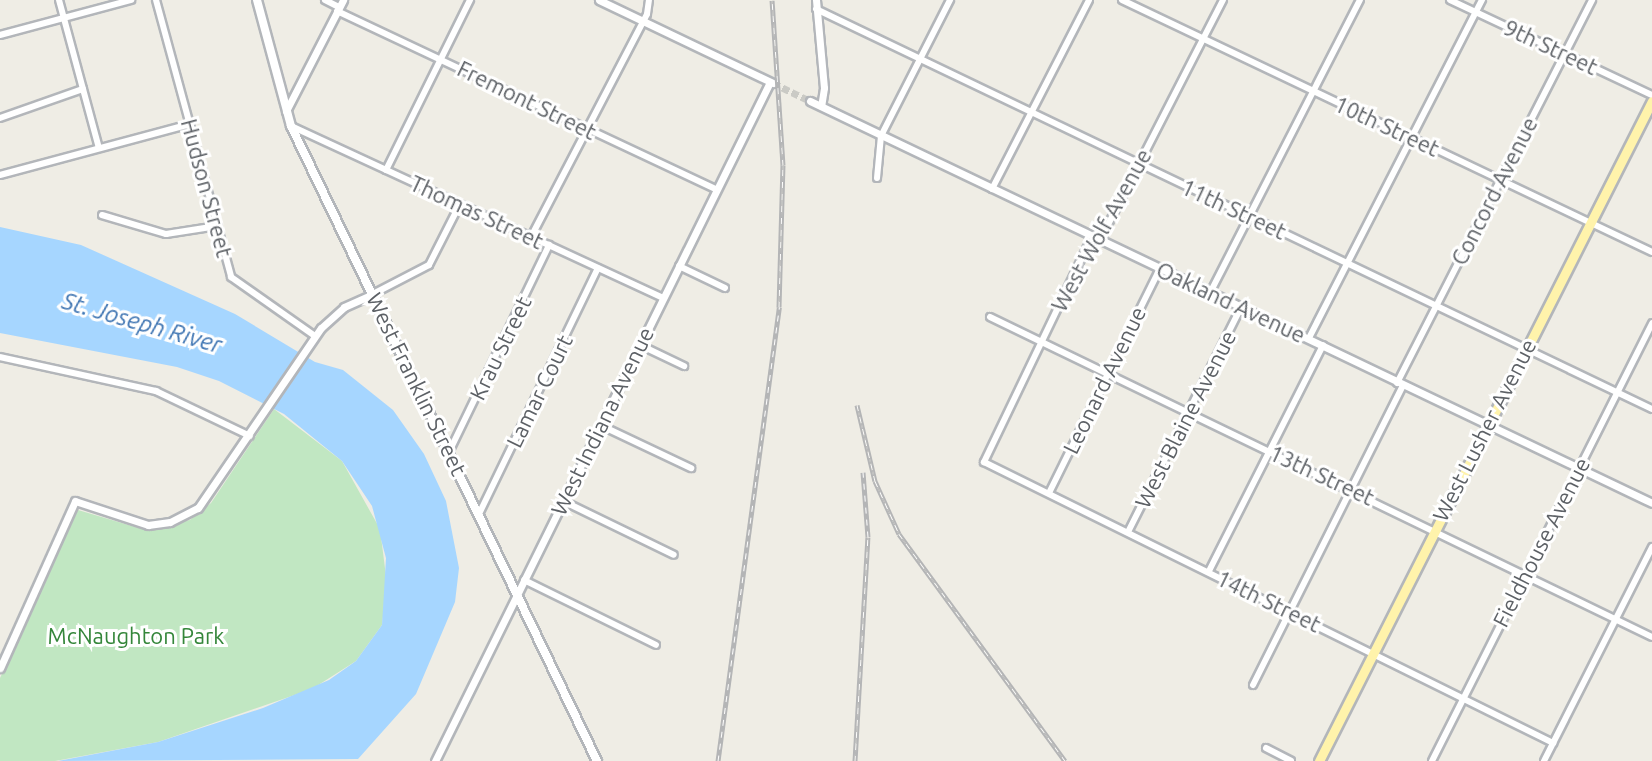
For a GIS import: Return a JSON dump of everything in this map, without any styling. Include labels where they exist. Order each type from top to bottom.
[{"type":"main road","name":"West Franklin Street","points":[[257,0],[291,126],[450,450],[597,761]]},
{"type":"main road","name":"West Lusher Avenue","points":[[1319,761],[1652,98]]},
{"type":"street","points":[[59,0],[99,148]]},
{"type":"street","points":[[0,35],[131,0]]},
{"type":"street","name":"Hudson Street","points":[[156,0],[235,284],[312,340]]},
{"type":"street","name":"Fremont Street","points":[[325,0],[585,129],[717,190]]},
{"type":"street","points":[[386,170],[470,0]]},
{"type":"street","points":[[599,0],[641,21]]},
{"type":"street","points":[[531,237],[649,0]]},
{"type":"street","points":[[816,0],[824,88],[821,106]]},
{"type":"street","points":[[877,178],[881,136],[950,0]]},
{"type":"street","points":[[992,189],[1089,0]]},
{"type":"street","name":"10th Street","points":[[1122,0],[1652,252]]},
{"type":"street","name":"West Wolf Avenue","points":[[984,462],[1088,245],[1097,239],[1138,165],[1223,0]]},
{"type":"street","points":[[1211,291],[1360,0]]},
{"type":"street","name":"9th Street","points":[[1450,0],[1565,53],[1652,98]]},
{"type":"street","points":[[1309,338],[1482,0]]},
{"type":"street","name":"Concord Avenue","points":[[1253,685],[1351,490],[1436,305],[1592,0]]},
{"type":"street","points":[[286,111],[340,6]]},
{"type":"street","name":"11th Street","points":[[816,9],[1652,409]]},
{"type":"street","name":"West Indiana Avenue","points":[[435,761],[772,82],[641,21]]},
{"type":"street","points":[[0,118],[83,89]]},
{"type":"street","name":"Oakland Avenue","points":[[810,101],[1652,503]]},
{"type":"street","points":[[0,175],[190,124]]},
{"type":"street","name":"Thomas Street","points":[[291,126],[663,298]]},
{"type":"street","points":[[0,668],[75,501],[135,523],[170,522],[204,503],[312,340],[336,312],[429,265],[460,204]]},
{"type":"street","points":[[102,215],[166,234],[217,226]]},
{"type":"street","name":"Krau Street","points":[[450,450],[549,245]]},
{"type":"street","points":[[679,266],[725,288]]},
{"type":"street","name":"Lamar Court","points":[[479,514],[598,268]]},
{"type":"street","name":"Leonard Avenue","points":[[1049,493],[1160,268]]},
{"type":"street","name":"West Blaine Avenue","points":[[1128,532],[1241,307]]},
{"type":"street","name":"13th Street","points":[[990,317],[1652,637]]},
{"type":"street","name":"Fieldhouse Avenue","points":[[1432,761],[1652,323]]},
{"type":"street","points":[[640,345],[684,366]]},
{"type":"street","points":[[1209,571],[1323,345]]},
{"type":"street","points":[[0,357],[156,391],[250,436]]},
{"type":"street","points":[[600,425],[691,468]]},
{"type":"street","name":"14th Street","points":[[984,462],[1553,743]]},
{"type":"street","points":[[563,501],[674,555]]},
{"type":"street","points":[[1544,761],[1652,547]]},
{"type":"street","points":[[524,580],[656,645]]},
{"type":"street","points":[[1266,748],[1291,761]]},
{"type":"green space","name":"McNaughton Park","points":[[274,409],[342,461],[380,529],[387,584],[382,625],[356,661],[312,689],[158,742],[55,761],[0,761],[0,678],[78,510],[142,529],[190,520],[211,503]]},
{"type":"water","name":"St. Joseph River","points":[[0,227],[81,245],[235,314],[315,362],[343,370],[393,410],[424,454],[446,501],[459,568],[455,602],[416,694],[358,759],[58,761],[158,742],[263,708],[329,680],[356,661],[382,625],[386,558],[372,506],[342,461],[284,414],[219,381],[177,367],[0,333]]},
{"type":"tunnel","points":[[773,83],[810,101]]},
{"type":"railway","points":[[718,761],[779,307],[783,165],[772,0]]},
{"type":"railway","points":[[857,405],[875,481],[899,534],[1065,761]]},
{"type":"railway","points":[[855,761],[868,537],[863,472]]}]
